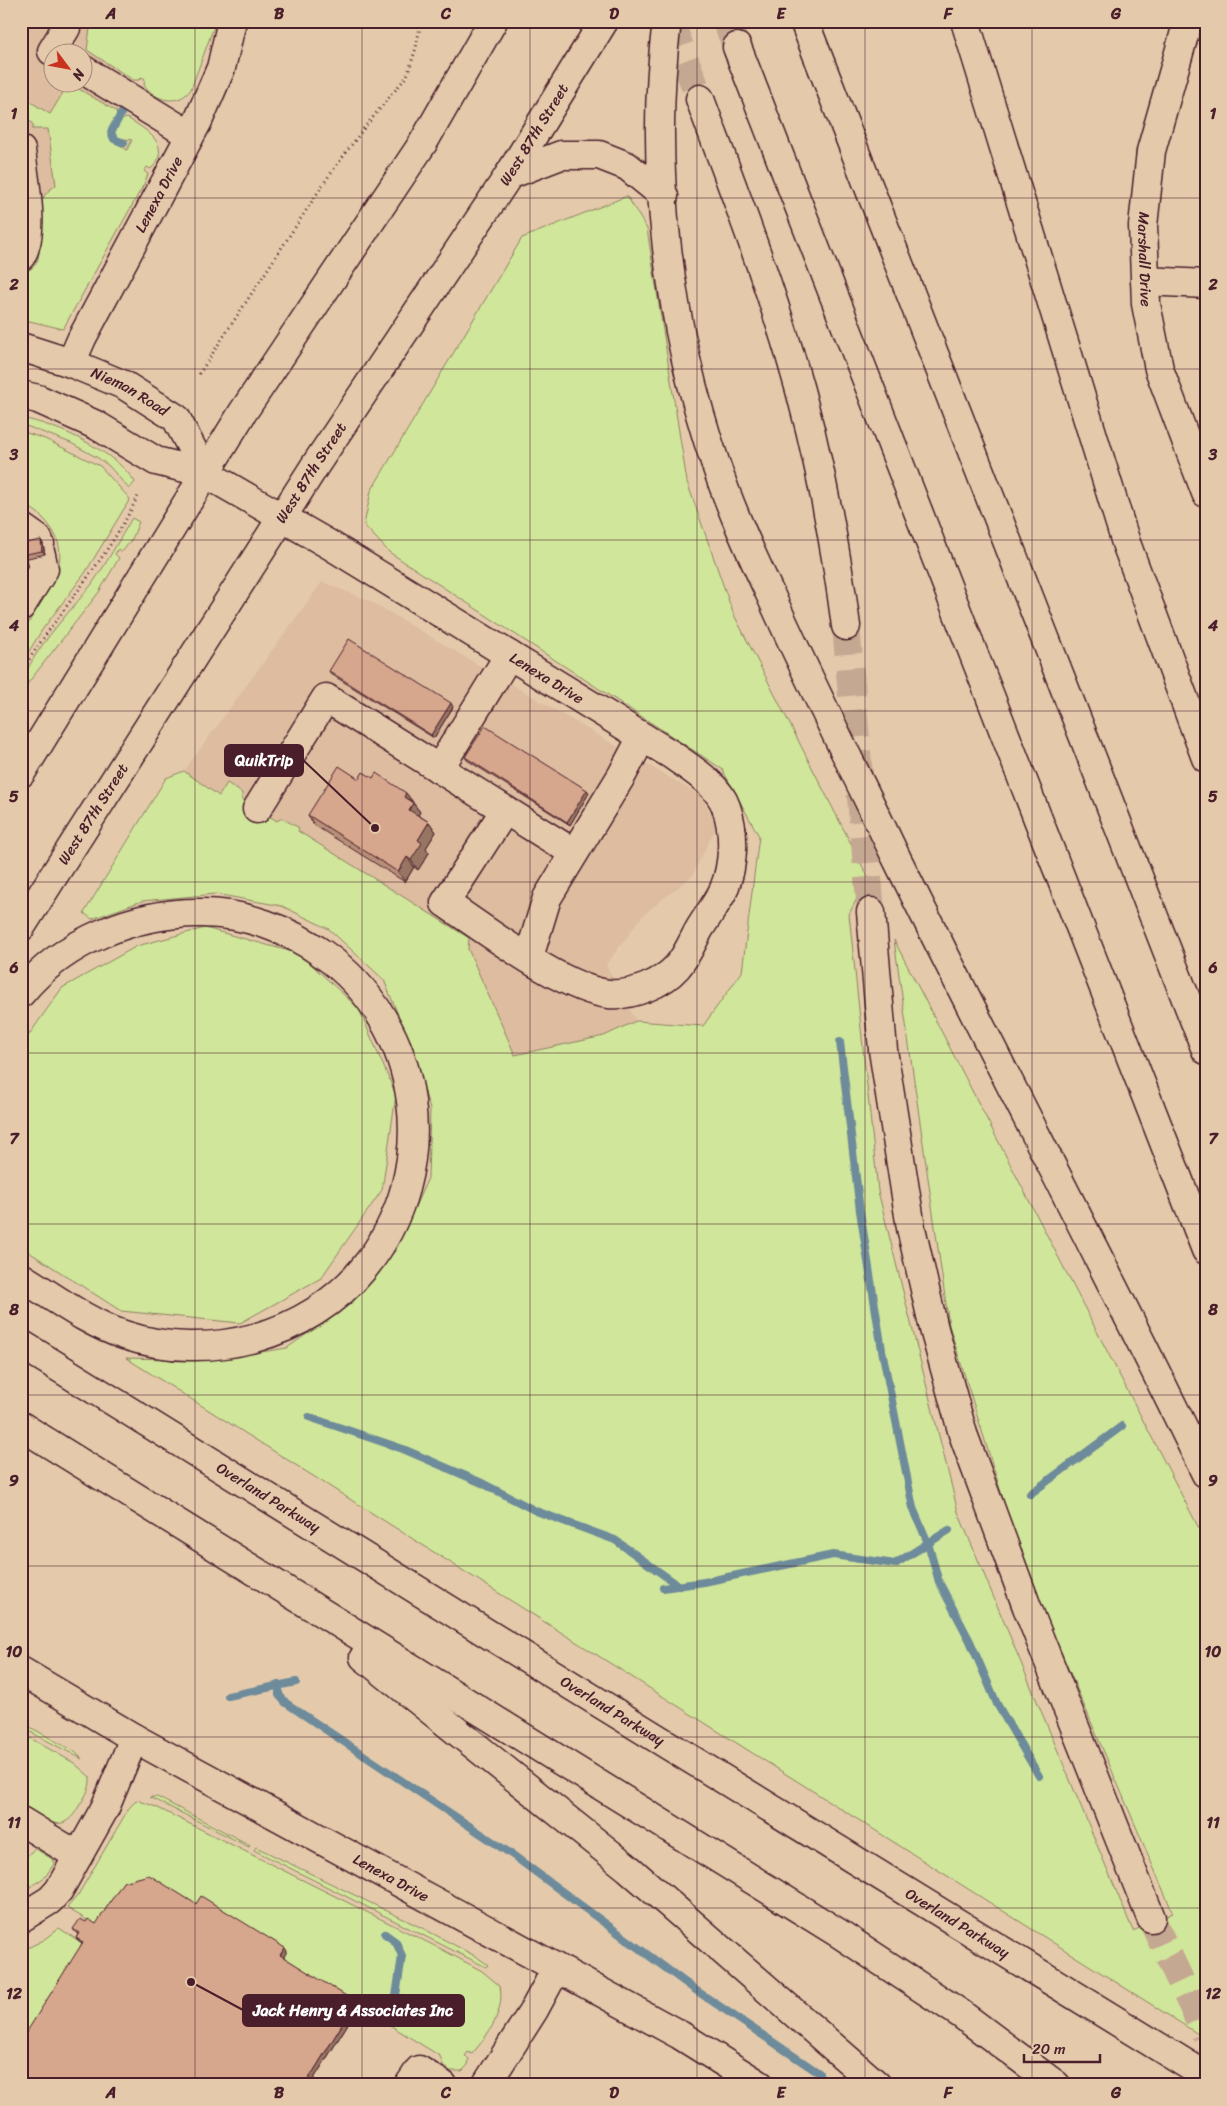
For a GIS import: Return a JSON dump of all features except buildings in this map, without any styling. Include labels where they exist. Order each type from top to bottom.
[{"type":"main road","points":[[57,42],[66,28],[62,21]]},
{"type":"main road","name":"Lenexa Drive","points":[[71,363],[190,135],[221,68],[232,21]]},
{"type":"main road","points":[[21,773],[30,748],[243,412],[423,143],[493,21]]},
{"type":"main road","name":"West 87th Street","points":[[21,928],[282,518],[509,175],[604,21]]},
{"type":"main road","points":[[667,21],[661,89],[664,196],[669,262],[680,333],[695,397],[716,465],[741,531],[789,637],[932,931],[1136,1331],[1206,1474]]},
{"type":"main road","points":[[804,21],[1206,1050]]},
{"type":"main road","points":[[965,21],[1126,543],[1206,758]]},
{"type":"main road","name":"Marshall Drive","points":[[1188,21],[1151,151],[1143,226],[1145,281],[1146,304],[1159,369],[1206,493]]},
{"type":"main road","points":[[736,47],[1206,1250]]},
{"type":"main road","points":[[92,75],[190,135]]},
{"type":"main road","points":[[700,99],[770,289],[790,354],[809,427],[838,563],[846,626]]},
{"type":"main road","points":[[21,150],[27,246],[21,256]]},
{"type":"main road","points":[[509,175],[561,155],[599,155],[627,166],[664,196]]},
{"type":"main road","points":[[1145,281],[1206,284]]},
{"type":"main road","name":"Nieman Road","points":[[21,347],[71,363],[124,385],[176,418],[205,473]]},
{"type":"main road","name":"Lenexa Drive","points":[[21,395],[38,399],[96,425],[156,461],[205,473],[330,545],[509,655],[642,737],[711,784],[726,805],[731,826],[732,854],[724,888],[677,967],[649,987],[611,994],[590,991],[554,974],[529,957]]},
{"type":"main road","points":[[21,606],[44,568],[34,542]]},
{"type":"main road","points":[[440,769],[509,655]]},
{"type":"main road","points":[[258,809],[326,698],[574,853]]},
{"type":"main road","points":[[505,810],[445,903],[529,957],[547,898],[622,775],[642,737]]},
{"type":"main road","points":[[21,993],[49,963],[92,938],[124,924],[153,916],[184,912],[216,913],[254,920],[312,946],[336,963],[360,986],[380,1012],[397,1044],[408,1075],[413,1140],[400,1204],[383,1241],[364,1269],[339,1293],[314,1312],[258,1339],[194,1346],[156,1343],[123,1335],[84,1316],[21,1277]]},
{"type":"main road","points":[[871,912],[883,1050],[911,1228],[934,1329],[963,1434],[1026,1607],[1151,1918]]},
{"type":"main road","name":"Overland Parkway","points":[[21,1344],[581,1692],[1206,2076]]},
{"type":"main road","points":[[21,1426],[840,1934],[961,2014],[1056,2085]]},
{"type":"main road","points":[[267,1579],[628,1868],[877,2085]]},
{"type":"main road","name":"Lenexa Drive","points":[[21,1671],[134,1738],[680,2036],[760,2085]]},
{"type":"main road","points":[[21,1918],[50,1900],[59,1890],[105,1808],[134,1738]]},
{"type":"main road","points":[[21,1821],[78,1856]]},
{"type":"main road","points":[[486,2085],[534,2010],[556,1969]]},
{"type":"main road","points":[[409,2085],[419,2070],[443,2085]]},
{"type":"path","points":[[200,374],[326,180],[364,128],[407,76],[416,48],[421,21]]},
{"type":"path","points":[[21,672],[40,641],[88,579],[140,494]]},
{"type":"shaded area","points":[[21,21],[121,21],[76,260],[21,317]]},
{"type":"shaded area","points":[[322,582],[370,601],[701,796],[717,825],[692,876],[643,915],[606,965],[636,1021],[604,1036],[515,1055],[468,949],[219,796],[184,771]]},
{"type":"green space","points":[[91,21],[216,21],[191,89],[186,95],[174,100],[167,100],[154,95],[144,85],[145,79],[142,77],[139,80],[133,80],[92,53],[92,42],[88,42]]},
{"type":"green space","points":[[63,92],[84,92],[116,111],[117,115],[109,134],[111,139],[127,150],[132,140],[116,138],[113,132],[121,120],[127,118],[149,133],[158,145],[159,152],[157,160],[151,169],[147,167],[144,171],[148,174],[144,184],[63,329],[21,319],[21,273],[33,267],[38,259],[39,208],[44,196],[56,185],[48,129],[32,129],[34,126],[30,121],[26,123],[21,120],[21,96],[50,114]]},
{"type":"green space","points":[[627,196],[647,229],[687,482],[733,613],[868,877],[849,914],[878,1191],[958,1512],[1133,1931],[1173,1913],[1023,1563],[949,1325],[894,940],[1206,1542],[1206,2039],[126,1358],[211,1360],[287,1348],[353,1301],[395,1251],[428,1178],[430,1109],[409,1042],[384,980],[329,929],[282,906],[215,894],[142,901],[92,919],[84,913],[166,778],[184,771],[219,796],[227,783],[242,793],[242,799],[277,821],[282,818],[299,828],[298,831],[469,938],[468,949],[515,1055],[604,1036],[636,1021],[703,1026],[742,972],[759,836],[722,769],[389,552],[364,525],[371,491],[522,238]]},
{"type":"green space","points":[[21,418],[36,421],[84,441],[114,460],[135,482],[129,489],[109,466],[98,458],[71,443],[21,424]]},
{"type":"green space","points":[[21,431],[45,439],[100,466],[130,499],[85,573],[42,630],[21,664],[20,647],[22,637],[54,579],[59,564],[60,550],[55,534],[43,518],[21,501],[24,497],[21,495]]},
{"type":"green space","points":[[132,518],[139,522],[132,539],[122,552],[118,549],[115,554],[119,558],[99,592],[21,692],[23,679],[38,651],[92,584]]},
{"type":"green space","points":[[205,928],[300,954],[359,1009],[396,1095],[382,1190],[321,1278],[240,1323],[121,1311],[21,1247],[21,1046],[62,988],[137,946]]},
{"type":"green space","points":[[21,1722],[75,1752],[82,1759],[21,1727]]},
{"type":"green space","points":[[21,1733],[74,1763],[90,1777],[89,1789],[73,1816],[66,1821],[52,1823],[21,1805]]},
{"type":"green space","points":[[150,1797],[157,1797],[250,1845],[249,1847]]},
{"type":"green space","points":[[137,1800],[156,1807],[482,1971],[500,1986],[500,2005],[494,2023],[484,2039],[472,2054],[468,2052],[465,2056],[469,2059],[468,2065],[462,2071],[450,2071],[442,2063],[440,2056],[198,1907],[99,1927],[67,1908],[78,1895],[129,1808]]},
{"type":"green space","points":[[256,1847],[424,1929],[477,1957],[488,1965],[486,1967],[254,1850]]},
{"type":"green space","points":[[36,1849],[52,1859],[54,1864],[45,1877],[24,1891],[21,1890],[22,1866],[27,1856]]},
{"type":"green space","points":[[59,1928],[85,1945],[21,2048],[21,1951],[42,1941]]},
{"type":"waterway","points":[[121,114],[111,132],[114,139],[124,143]]},
{"type":"waterway","points":[[840,1042],[860,1211],[882,1350],[913,1508],[928,1543],[939,1582],[970,1641],[997,1704],[1039,1776]]},
{"type":"waterway","points":[[309,1417],[403,1449],[482,1483],[536,1511],[615,1540],[679,1586]]},
{"type":"waterway","points":[[1030,1494],[1122,1426]]},
{"type":"waterway","points":[[663,1588],[704,1582],[833,1555],[895,1564],[949,1530]]},
{"type":"waterway","points":[[228,1696],[296,1682]]},
{"type":"waterway","points":[[279,1685],[279,1695],[286,1703],[514,1856],[694,1989],[819,2073]]},
{"type":"waterway","points":[[385,1934],[396,1942],[402,1956],[394,2009]]},
{"type":"tunnel","points":[[670,21],[700,99]]},
{"type":"tunnel","points":[[726,21],[737,47]]},
{"type":"tunnel","points":[[846,626],[871,912]]},
{"type":"tunnel","points":[[1151,1918],[1206,2035]]},
{"type":"place","name":"QuikTrip","points":[[375,828]]},
{"type":"place","name":"Jack Henry & Associates Inc","points":[[191,1982]]}]
